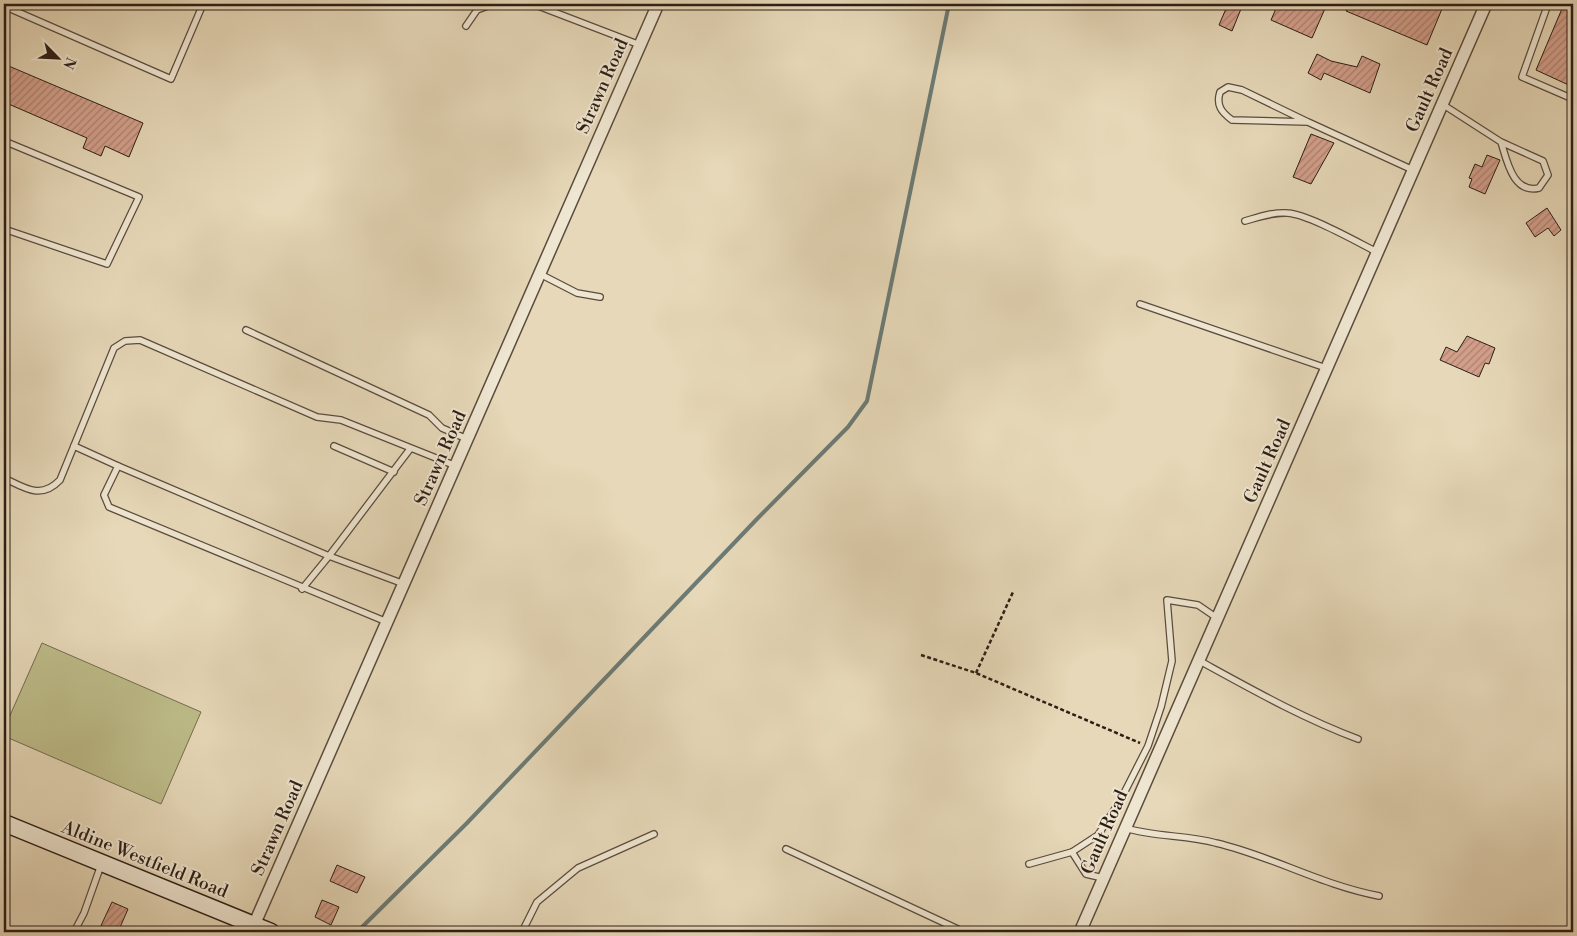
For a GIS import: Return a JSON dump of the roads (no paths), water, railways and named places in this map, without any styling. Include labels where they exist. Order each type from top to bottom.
[{"type":"main road","name":"Aldine Westfield Road","points":[[4,823],[250,927],[271,932]]},
{"type":"street","name":"Strawn Road","points":[[250,927],[468,440],[658,4]]},
{"type":"street","name":"Gault Road","points":[[1080,932],[1486,4]]},
{"type":"lane","points":[[4,6],[171,79],[202,6],[193,4]]},
{"type":"lane","points":[[466,26],[477,10],[493,4]]},
{"type":"lane","points":[[533,4],[640,45]]},
{"type":"lane","points":[[1548,4],[1522,77],[1573,99]]},
{"type":"lane","points":[[1308,122],[1232,120],[1222,114],[1217,102],[1220,92],[1228,87],[1242,90],[1413,170]]},
{"type":"lane","points":[[1442,104],[1501,142],[1544,161],[1548,175],[1539,188],[1530,190],[1520,186],[1510,170],[1501,142]]},
{"type":"lane","points":[[4,141],[139,198],[107,264],[4,229]]},
{"type":"lane","points":[[1245,221],[1271,214],[1289,213],[1334,230],[1377,252]]},
{"type":"lane","points":[[540,274],[577,293],[600,297]]},
{"type":"lane","points":[[1140,304],[1326,368]]},
{"type":"lane","points":[[246,330],[428,415],[442,428],[468,440]]},
{"type":"lane","points":[[4,478],[35,491],[45,491],[60,480],[114,348],[125,341],[140,340],[317,417],[341,420],[456,466]]},
{"type":"lane","points":[[74,446],[329,556],[404,584]]},
{"type":"lane","points":[[334,446],[394,472]]},
{"type":"lane","points":[[302,589],[410,449]]},
{"type":"lane","points":[[118,466],[104,496],[109,507],[302,589],[387,622]]},
{"type":"lane","points":[[1029,864],[1072,852],[1098,835],[1120,801],[1148,746],[1161,707],[1172,661],[1167,600],[1198,605],[1217,618]]},
{"type":"lane","points":[[1198,660],[1279,705],[1321,725],[1358,739]]},
{"type":"lane","points":[[1125,828],[1151,835],[1214,842],[1333,886],[1379,896]]},
{"type":"lane","points":[[522,932],[537,902],[578,868],[654,834]]},
{"type":"lane","points":[[786,849],[964,932]]},
{"type":"lane","points":[[1072,852],[1086,874],[1103,878]]},
{"type":"lane","points":[[74,932],[84,912],[102,863]]},
{"type":"waterway","points":[[357,932],[467,823],[756,520],[848,427],[867,401],[949,4]]}]
